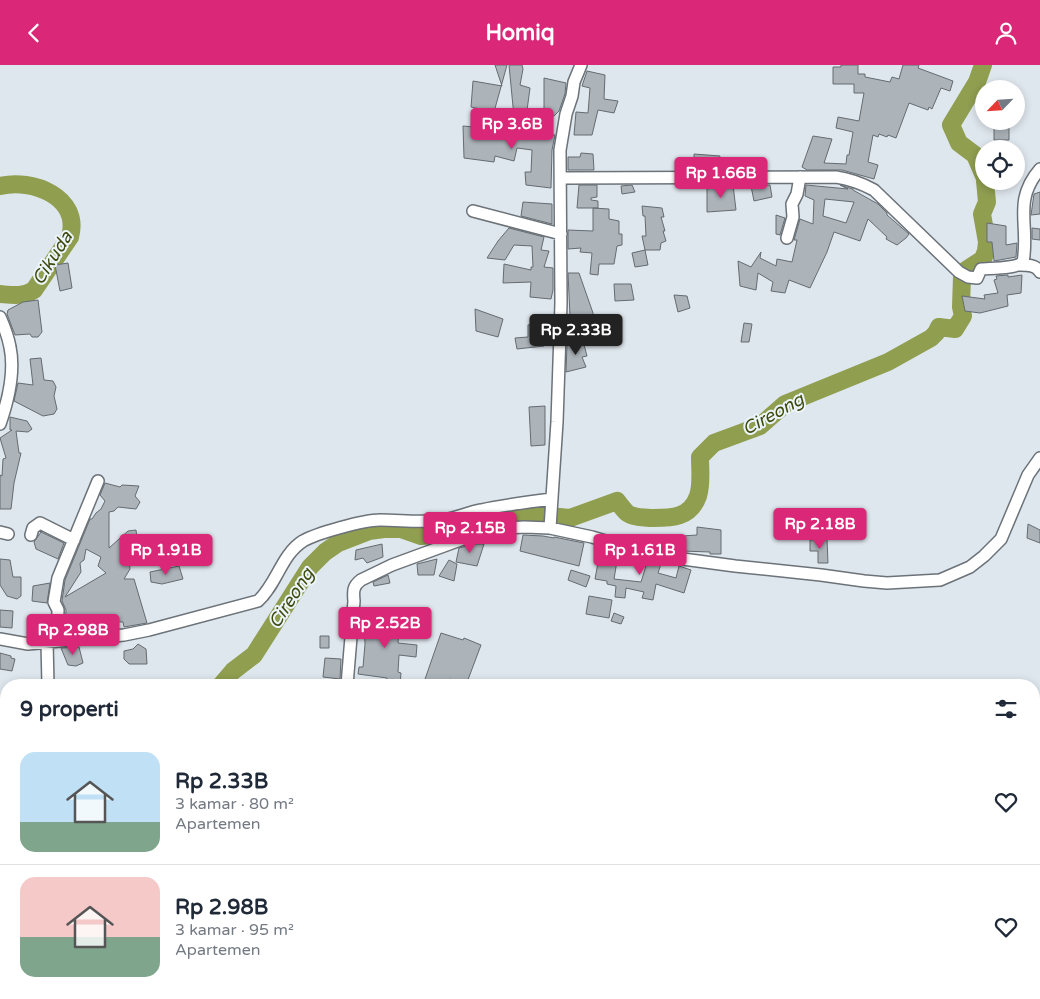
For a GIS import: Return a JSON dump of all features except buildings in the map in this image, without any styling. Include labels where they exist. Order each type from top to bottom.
[{"type":"street","points":[[550,524],[562,272],[560,234],[562,178],[560,150],[563,126],[580,65]]},
{"type":"street","points":[[1020,265],[1024,257],[1024,199],[1027,187],[1040,169]]},
{"type":"street","points":[[788,238],[793,217],[792,204],[797,194],[800,177]]},
{"type":"street","points":[[562,178],[847,178],[860,182],[874,190],[964,274],[977,278],[981,269],[1020,265],[1033,266],[1039,269],[1040,272]]},
{"type":"street","points":[[473,211],[560,234]]},
{"type":"street","points":[[0,317],[9,341],[12,359],[6,401],[0,424]]},
{"type":"street","points":[[348,679],[354,601],[353,591],[356,583],[392,565],[463,539],[507,528],[550,524],[653,555],[736,567],[888,583],[940,580],[970,567],[1001,539],[1028,475],[1040,458]]},
{"type":"street","points":[[49,679],[52,641],[58,610],[54,602],[58,579],[98,481]]},
{"type":"street","points":[[0,639],[28,644],[108,637],[141,631],[251,604],[263,596],[294,550],[302,542],[314,536],[378,520],[412,522],[445,520],[481,510],[552,501]]},
{"type":"street","points":[[31,535],[33,527],[40,523],[74,540]]},
{"type":"waterway","name":"Cireong","points":[[975,155],[959,143],[951,125],[977,82],[983,65]]},
{"type":"waterway","name":"Cikuda","points":[[0,186],[26,185],[51,193],[61,201],[68,211],[71,223],[70,237],[34,290],[22,295],[0,294]]},
{"type":"waterway","name":"Cireong","points":[[226,679],[233,671],[254,655],[310,567],[325,552],[338,543],[369,531],[401,529],[421,536],[452,533],[478,520],[516,513],[570,518],[617,501],[627,513],[635,517],[665,518],[685,513],[694,504],[698,496],[700,457],[714,443],[760,426],[785,404],[888,362],[931,338],[939,327],[955,329],[963,316],[961,307],[962,276],[966,270],[983,259],[986,251],[987,242],[982,214],[987,202],[986,190]]}]
